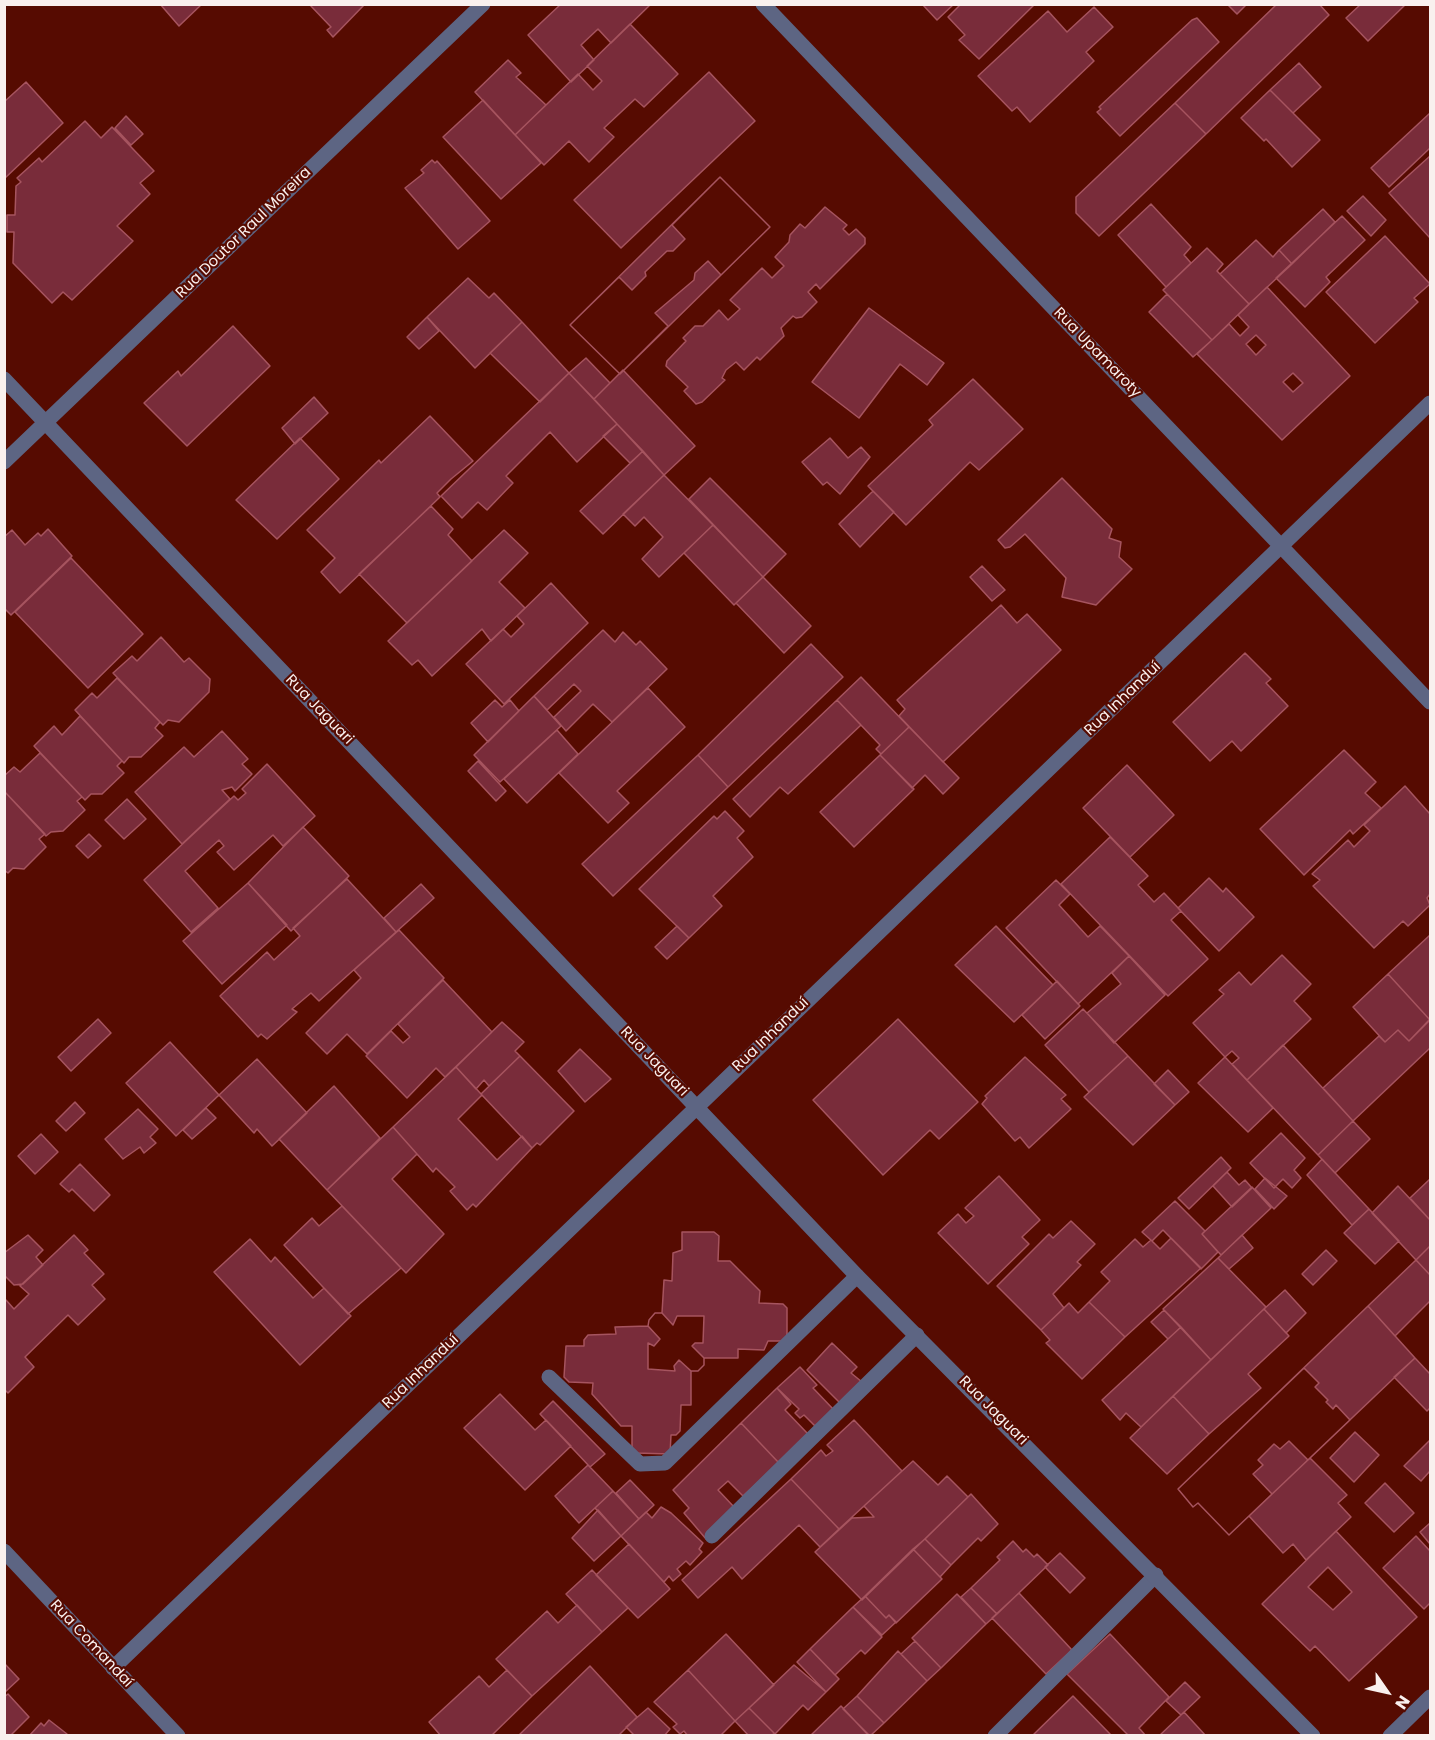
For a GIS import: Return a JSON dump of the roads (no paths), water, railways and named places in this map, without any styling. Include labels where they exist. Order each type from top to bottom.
[{"type":"street","name":"Rua Doutor Raul Moreira","points":[[4,462],[483,4]]},
{"type":"street","name":"Rua Upamaroty","points":[[763,4],[1431,702]]},
{"type":"street","name":"Rua Jaguari","points":[[4,379],[857,1276],[1156,1575],[1313,1736]]},
{"type":"street","name":"Rua Inhanduí","points":[[113,1668],[1431,403]]},
{"type":"street","points":[[549,1377],[640,1464],[665,1463],[857,1276]]},
{"type":"street","points":[[712,1536],[918,1335]]},
{"type":"street","name":"Rua Comandaí","points":[[4,1551],[178,1736]]},
{"type":"street","points":[[995,1736],[1156,1575]]},
{"type":"street","points":[[1390,1736],[1431,1697]]}]
